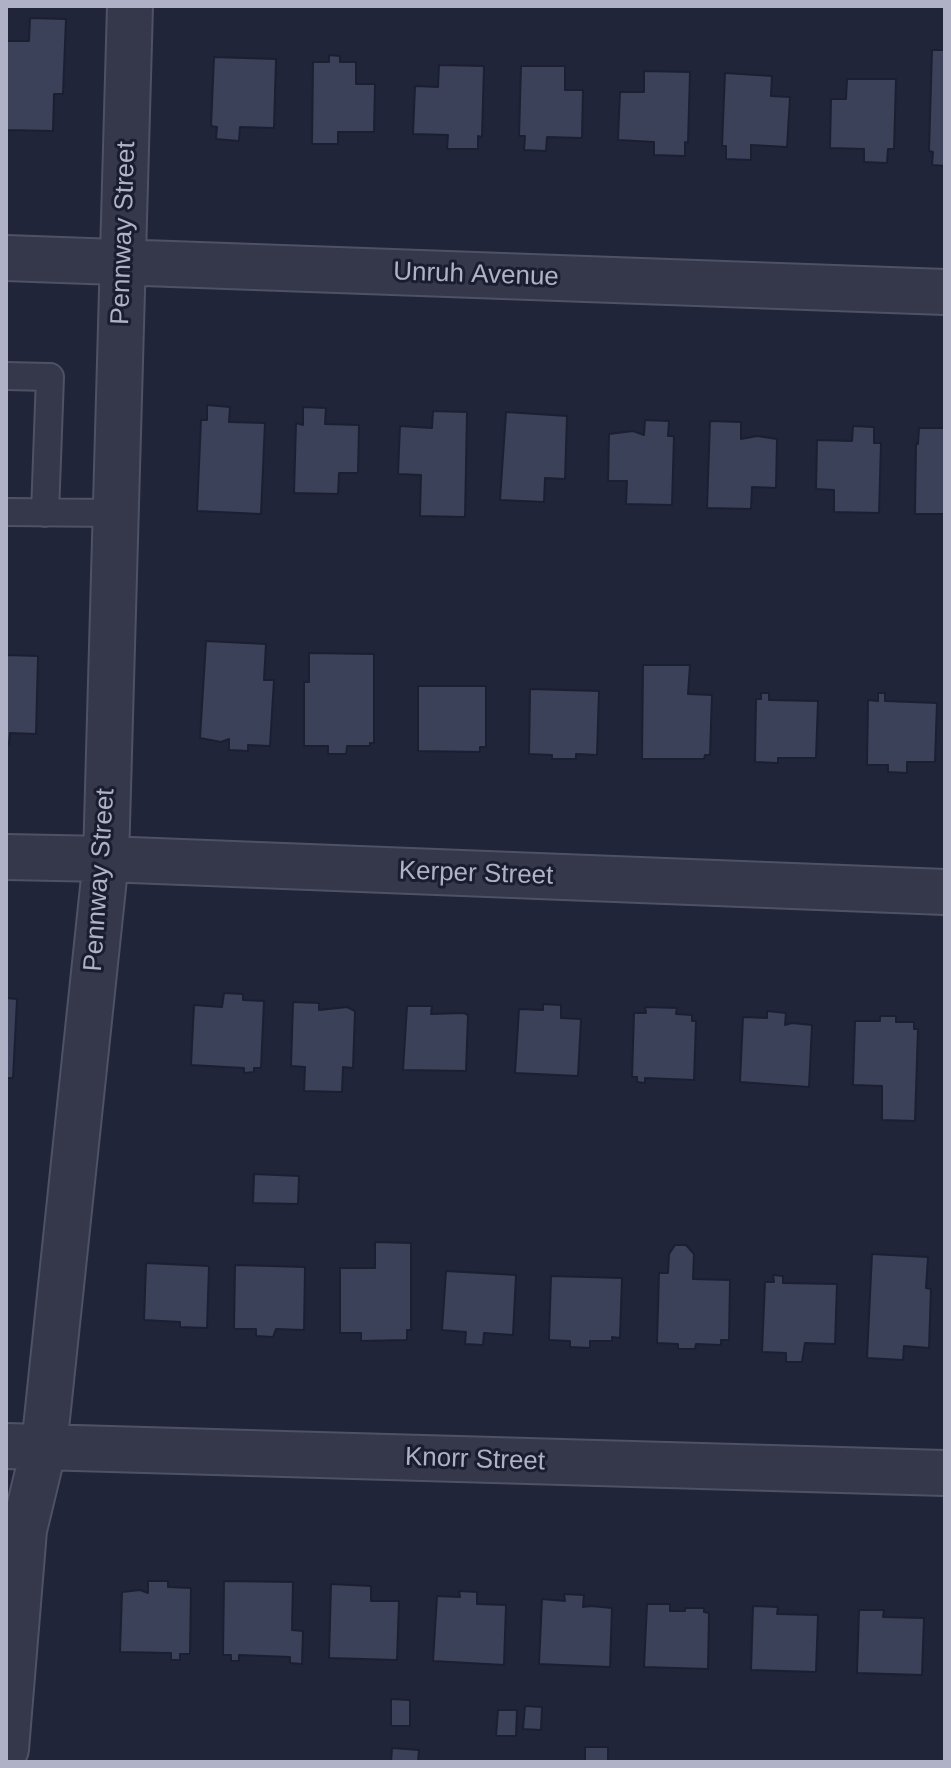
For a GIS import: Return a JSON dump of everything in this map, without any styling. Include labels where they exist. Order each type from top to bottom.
[{"type":"street","name":"Pennway Street","points":[[6,1749],[24,1530],[25,1446],[106,859],[130,6]]},
{"type":"street","name":"Unruh Avenue","points":[[6,258],[945,292]]},
{"type":"street","name":"Kerper Street","points":[[6,857],[945,892]]},
{"type":"street","name":"Knorr Street","points":[[25,1446],[945,1473]]},
{"type":"lane","points":[[6,376],[50,377],[45,513]]},
{"type":"lane","points":[[6,512],[114,513]]},
{"type":"building","points":[[30,18],[66,19],[63,94],[54,94],[53,131],[6,130],[6,41],[29,41]]},
{"type":"building","points":[[932,50],[945,50],[945,166],[932,165],[933,152],[929,151]]},
{"type":"building","points":[[329,55],[340,56],[340,62],[356,62],[356,84],[375,84],[374,132],[338,132],[338,144],[312,144],[313,62],[329,62]]},
{"type":"building","points":[[214,57],[276,59],[274,128],[240,127],[239,141],[216,139],[217,127],[211,126]]},
{"type":"building","points":[[439,65],[484,66],[482,137],[478,136],[478,149],[447,149],[448,135],[413,134],[415,86],[438,87]]},
{"type":"building","points":[[521,66],[565,66],[565,90],[583,90],[582,138],[547,137],[546,151],[524,150],[525,136],[519,136]]},
{"type":"building","points":[[644,71],[690,72],[685,156],[654,155],[654,142],[618,140],[620,92],[644,92]]},
{"type":"building","points":[[725,73],[772,76],[771,96],[790,97],[787,147],[751,145],[751,160],[726,159],[726,146],[722,146]]},
{"type":"building","points":[[847,79],[896,79],[894,149],[888,149],[887,163],[864,162],[864,149],[830,148],[831,99],[846,99]]},
{"type":"building","points":[[207,405],[230,407],[229,422],[265,423],[261,514],[197,511],[201,420],[207,420]]},
{"type":"building","points":[[303,407],[326,408],[325,424],[359,425],[358,473],[339,473],[338,494],[294,493],[296,423],[303,425]]},
{"type":"building","points":[[433,411],[467,412],[465,517],[420,516],[421,475],[398,474],[400,426],[432,428]]},
{"type":"building","points":[[506,412],[567,416],[565,479],[545,478],[544,502],[500,500]]},
{"type":"building","points":[[645,420],[669,421],[668,436],[674,436],[672,505],[626,504],[627,481],[608,481],[609,434],[633,431],[644,435]]},
{"type":"building","points":[[710,421],[741,422],[741,439],[757,436],[777,439],[776,488],[752,487],[751,509],[707,508]]},
{"type":"building","points":[[853,426],[874,427],[874,443],[881,443],[879,513],[834,512],[834,490],[816,489],[817,440],[852,441]]},
{"type":"building","points":[[919,428],[945,428],[945,514],[915,514]]},
{"type":"building","points":[[206,641],[266,644],[264,680],[274,680],[270,746],[248,745],[248,751],[229,750],[229,739],[221,742],[200,738]]},
{"type":"building","points":[[309,653],[374,654],[374,743],[370,746],[347,746],[346,754],[328,754],[328,746],[304,746],[304,682],[309,682]]},
{"type":"building","points":[[6,655],[38,656],[36,734],[10,733],[9,744],[6,744]]},
{"type":"building","points":[[643,665],[690,665],[688,694],[712,695],[710,755],[705,755],[704,759],[642,759]]},
{"type":"building","points":[[418,686],[486,686],[486,747],[480,747],[480,752],[418,751]]},
{"type":"building","points":[[530,689],[599,691],[597,755],[576,754],[576,759],[552,759],[552,755],[529,754]]},
{"type":"building","points":[[761,693],[769,693],[769,700],[818,701],[816,758],[778,758],[778,763],[755,762],[756,699],[761,699]]},
{"type":"building","points":[[878,693],[885,693],[885,701],[937,703],[935,762],[907,762],[907,773],[888,772],[888,765],[867,765],[868,700],[878,701]]},
{"type":"building","points":[[224,993],[243,994],[243,1000],[264,1001],[261,1068],[254,1068],[254,1072],[244,1073],[244,1068],[191,1065],[194,1005],[222,1007]]},
{"type":"building","points":[[6,998],[17,999],[13,1078],[6,1078]]},
{"type":"building","points":[[293,1002],[319,1003],[319,1010],[347,1007],[355,1011],[353,1068],[343,1067],[342,1092],[304,1091],[305,1067],[291,1066]]},
{"type":"building","points":[[543,1004],[561,1005],[561,1018],[581,1019],[578,1076],[515,1073],[519,1009],[543,1010]]},
{"type":"building","points":[[407,1006],[432,1006],[431,1014],[468,1015],[466,1071],[403,1070]]},
{"type":"building","points":[[645,1007],[677,1008],[676,1014],[692,1015],[692,1021],[696,1021],[694,1080],[645,1078],[645,1083],[637,1082],[637,1077],[632,1077],[634,1013],[646,1013]]},
{"type":"building","points":[[767,1011],[786,1013],[785,1025],[812,1025],[809,1087],[740,1082],[743,1017],[767,1018]]},
{"type":"building","points":[[880,1016],[896,1016],[896,1022],[914,1022],[914,1029],[918,1029],[915,1121],[882,1120],[882,1086],[853,1085],[855,1021],[880,1021]]},
{"type":"building","points":[[254,1174],[299,1176],[298,1204],[253,1203]]},
{"type":"building","points":[[375,1242],[411,1243],[411,1330],[407,1330],[407,1340],[361,1341],[361,1333],[340,1333],[340,1268],[375,1268]]},
{"type":"building","points":[[675,1245],[686,1245],[694,1254],[693,1279],[730,1280],[729,1340],[721,1340],[721,1345],[696,1344],[695,1349],[678,1349],[678,1344],[657,1343],[659,1273],[668,1273],[669,1254]]},
{"type":"building","points":[[872,1254],[928,1257],[926,1288],[931,1289],[929,1348],[904,1346],[903,1360],[867,1358]]},
{"type":"building","points":[[146,1263],[209,1266],[207,1328],[180,1327],[180,1322],[144,1320]]},
{"type":"building","points":[[235,1265],[305,1267],[304,1330],[276,1329],[273,1337],[256,1336],[256,1329],[234,1329]]},
{"type":"building","points":[[446,1271],[516,1275],[513,1335],[484,1333],[483,1345],[465,1344],[466,1332],[442,1330]]},
{"type":"building","points":[[773,1275],[783,1276],[783,1283],[837,1284],[835,1344],[805,1343],[802,1362],[786,1362],[786,1353],[762,1352],[765,1282],[774,1282]]},
{"type":"building","points":[[551,1276],[622,1278],[620,1338],[590,1341],[590,1348],[570,1347],[570,1341],[549,1340]]},
{"type":"building","points":[[148,1581],[168,1581],[168,1587],[191,1588],[190,1654],[180,1654],[180,1660],[171,1660],[171,1653],[120,1652],[122,1592],[140,1590],[148,1593]]},
{"type":"building","points":[[224,1581],[293,1582],[292,1630],[303,1631],[302,1664],[290,1663],[290,1657],[239,1655],[239,1661],[231,1661],[231,1655],[223,1655]]},
{"type":"building","points":[[331,1584],[371,1586],[371,1601],[399,1601],[397,1660],[329,1658]]},
{"type":"building","points":[[459,1591],[477,1592],[477,1604],[506,1605],[504,1665],[433,1661],[437,1596],[460,1597]]},
{"type":"building","points":[[564,1594],[584,1595],[583,1607],[612,1608],[610,1667],[539,1664],[542,1599],[565,1601]]},
{"type":"building","points":[[647,1604],[670,1604],[670,1611],[704,1608],[704,1612],[709,1613],[708,1669],[644,1667]]},
{"type":"building","points":[[753,1606],[778,1607],[777,1614],[818,1615],[816,1672],[751,1670]]},
{"type":"building","points":[[859,1610],[884,1610],[883,1617],[924,1618],[922,1675],[857,1673]]},
{"type":"building","points":[[391,1699],[410,1700],[410,1726],[391,1726]]},
{"type":"building","points":[[525,1706],[542,1707],[541,1730],[523,1729]]},
{"type":"building","points":[[498,1710],[517,1710],[516,1736],[496,1736]]},
{"type":"building","points":[[585,1747],[608,1747],[608,1762],[585,1762]]},
{"type":"building","points":[[392,1748],[419,1750],[418,1762],[391,1762]]}]
